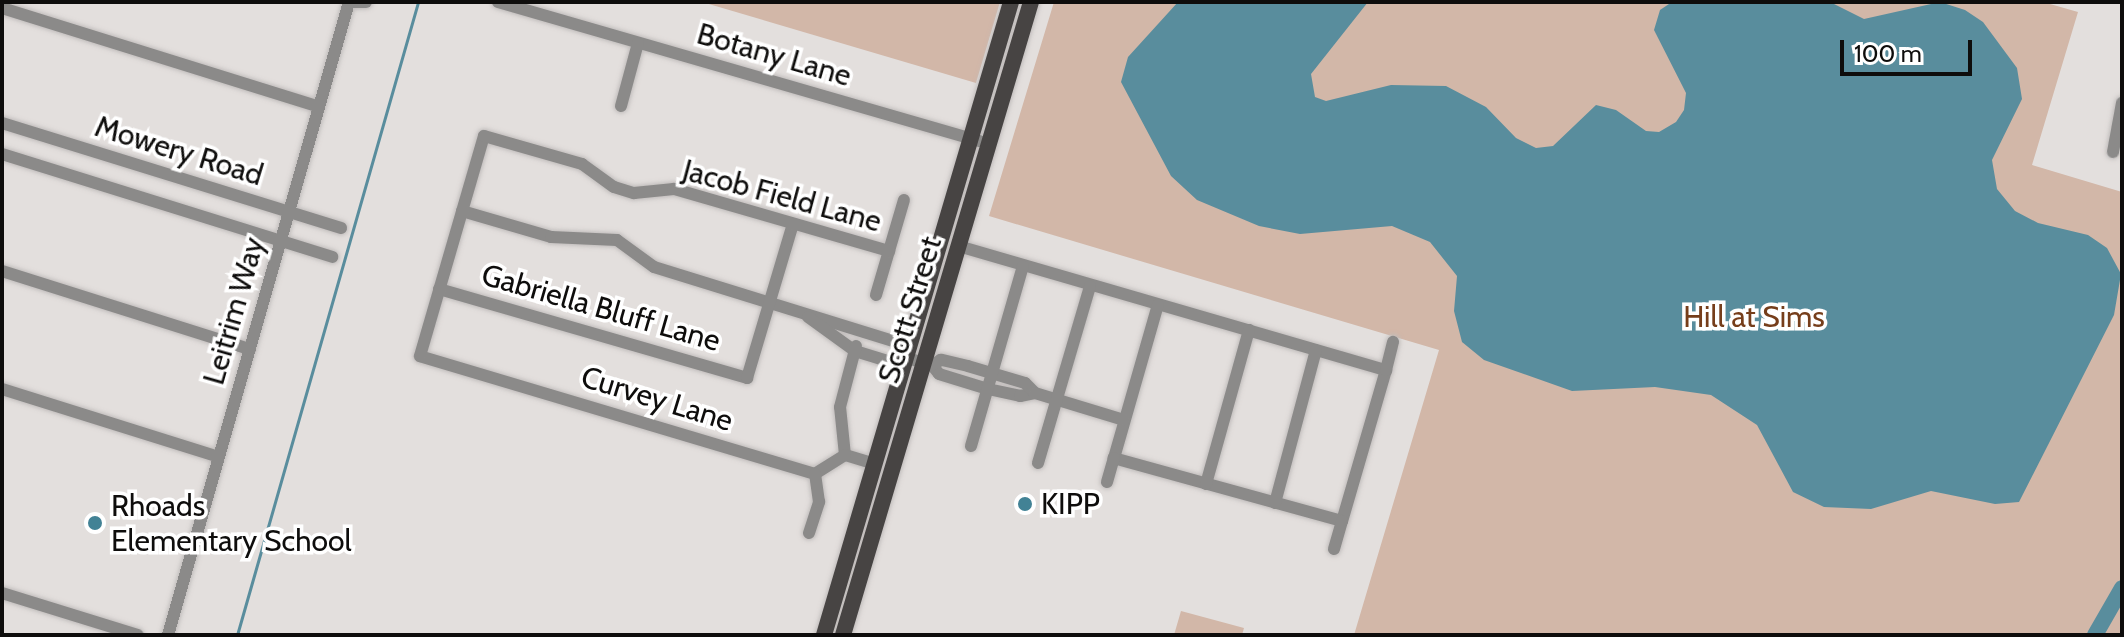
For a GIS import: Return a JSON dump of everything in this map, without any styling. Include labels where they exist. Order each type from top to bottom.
[{"type":"main road","name":"Scott Street","points":[[824,635],[875,464],[921,362],[971,139],[1011,2]]},
{"type":"main road","name":"Scott Street","points":[[843,635],[921,362],[1031,2]]},
{"type":"main road","points":[[850,547],[867,552]]},
{"type":"street","points":[[351,2],[366,2]]},
{"type":"street","name":"Leitrim Way","points":[[168,635],[351,2]]},
{"type":"street","name":"Botany Lane","points":[[498,2],[989,144]]},
{"type":"street","points":[[2,8],[319,107]]},
{"type":"street","points":[[621,106],[638,43]]},
{"type":"street","points":[[2113,152],[2122,103]]},
{"type":"street","name":"Mowery Road","points":[[2,123],[341,228]]},
{"type":"street","name":"Jacob Field Lane","points":[[462,211],[484,136],[582,164],[614,187],[634,193],[674,189],[889,251]]},
{"type":"street","name":"Mowery Road","points":[[2,154],[332,257]]},
{"type":"street","points":[[876,295],[904,200]]},
{"type":"street","points":[[439,289],[462,211],[551,237],[609,237],[654,267],[900,343],[939,374],[1020,396],[1035,393],[1124,420]]},
{"type":"street","points":[[771,301],[793,224]]},
{"type":"street","points":[[958,246],[1386,370]]},
{"type":"street","points":[[971,446],[1023,266]]},
{"type":"street","points":[[2,271],[250,349]]},
{"type":"street","points":[[1038,463],[1090,286]]},
{"type":"street","name":"Curvey Lane","points":[[439,289],[420,356],[815,474]]},
{"type":"street","name":"Gabriella Bluff Lane","points":[[439,289],[747,378],[771,301]]},
{"type":"street","points":[[1107,482],[1158,305]]},
{"type":"street","points":[[803,313],[855,351],[894,363],[941,360],[968,366],[1025,383],[1035,393]]},
{"type":"street","points":[[1206,484],[1249,330]]},
{"type":"street","points":[[845,455],[840,407],[858,331]]},
{"type":"street","points":[[1334,549],[1393,342]]},
{"type":"street","points":[[1275,503],[1316,350]]},
{"type":"street","points":[[964,382],[968,366]]},
{"type":"street","points":[[2,389],[219,457]]},
{"type":"street","points":[[809,533],[819,502],[815,474],[845,455],[875,464]]},
{"type":"street","points":[[1114,458],[1342,521]]},
{"type":"street","points":[[2,593],[138,635]]},
{"type":"green space","points":[[702,2],[1000,2],[976,83]]},
{"type":"green space","name":"Hill at Sims","points":[[1054,2],[2043,2],[2078,12],[2032,165],[2122,192],[2122,635],[1354,635],[1439,350],[989,216]]},
{"type":"green space","points":[[1181,611],[1244,628],[1242,635],[1174,635]]},
{"type":"water","points":[[1178,2],[1368,2],[1311,74],[1315,97],[1326,101],[1391,85],[1446,86],[1486,107],[1516,138],[1536,148],[1553,146],[1596,105],[1616,110],[1646,131],[1659,132],[1676,122],[1684,110],[1686,93],[1654,30],[1660,10],[1672,2],[1830,2],[1864,19],[1940,2],[1965,10],[1983,22],[2017,68],[2022,99],[1992,160],[1997,189],[2015,211],[2038,223],[2088,235],[2107,248],[2121,274],[2114,315],[2019,502],[1995,504],[1931,491],[1871,509],[1824,507],[1793,492],[1757,425],[1711,395],[1655,387],[1572,391],[1484,360],[1462,342],[1454,311],[1457,276],[1430,242],[1392,226],[1300,234],[1259,226],[1197,200],[1171,176],[1121,82],[1128,57]]},
{"type":"waterway","points":[[237,635],[418,2]]},
{"type":"waterway","points":[[2095,635],[2122,588]]},
{"type":"place","name":"KIPP","points":[[1025,504]]},
{"type":"place","name":"Rhoads Elementary School","points":[[95,523]]}]
